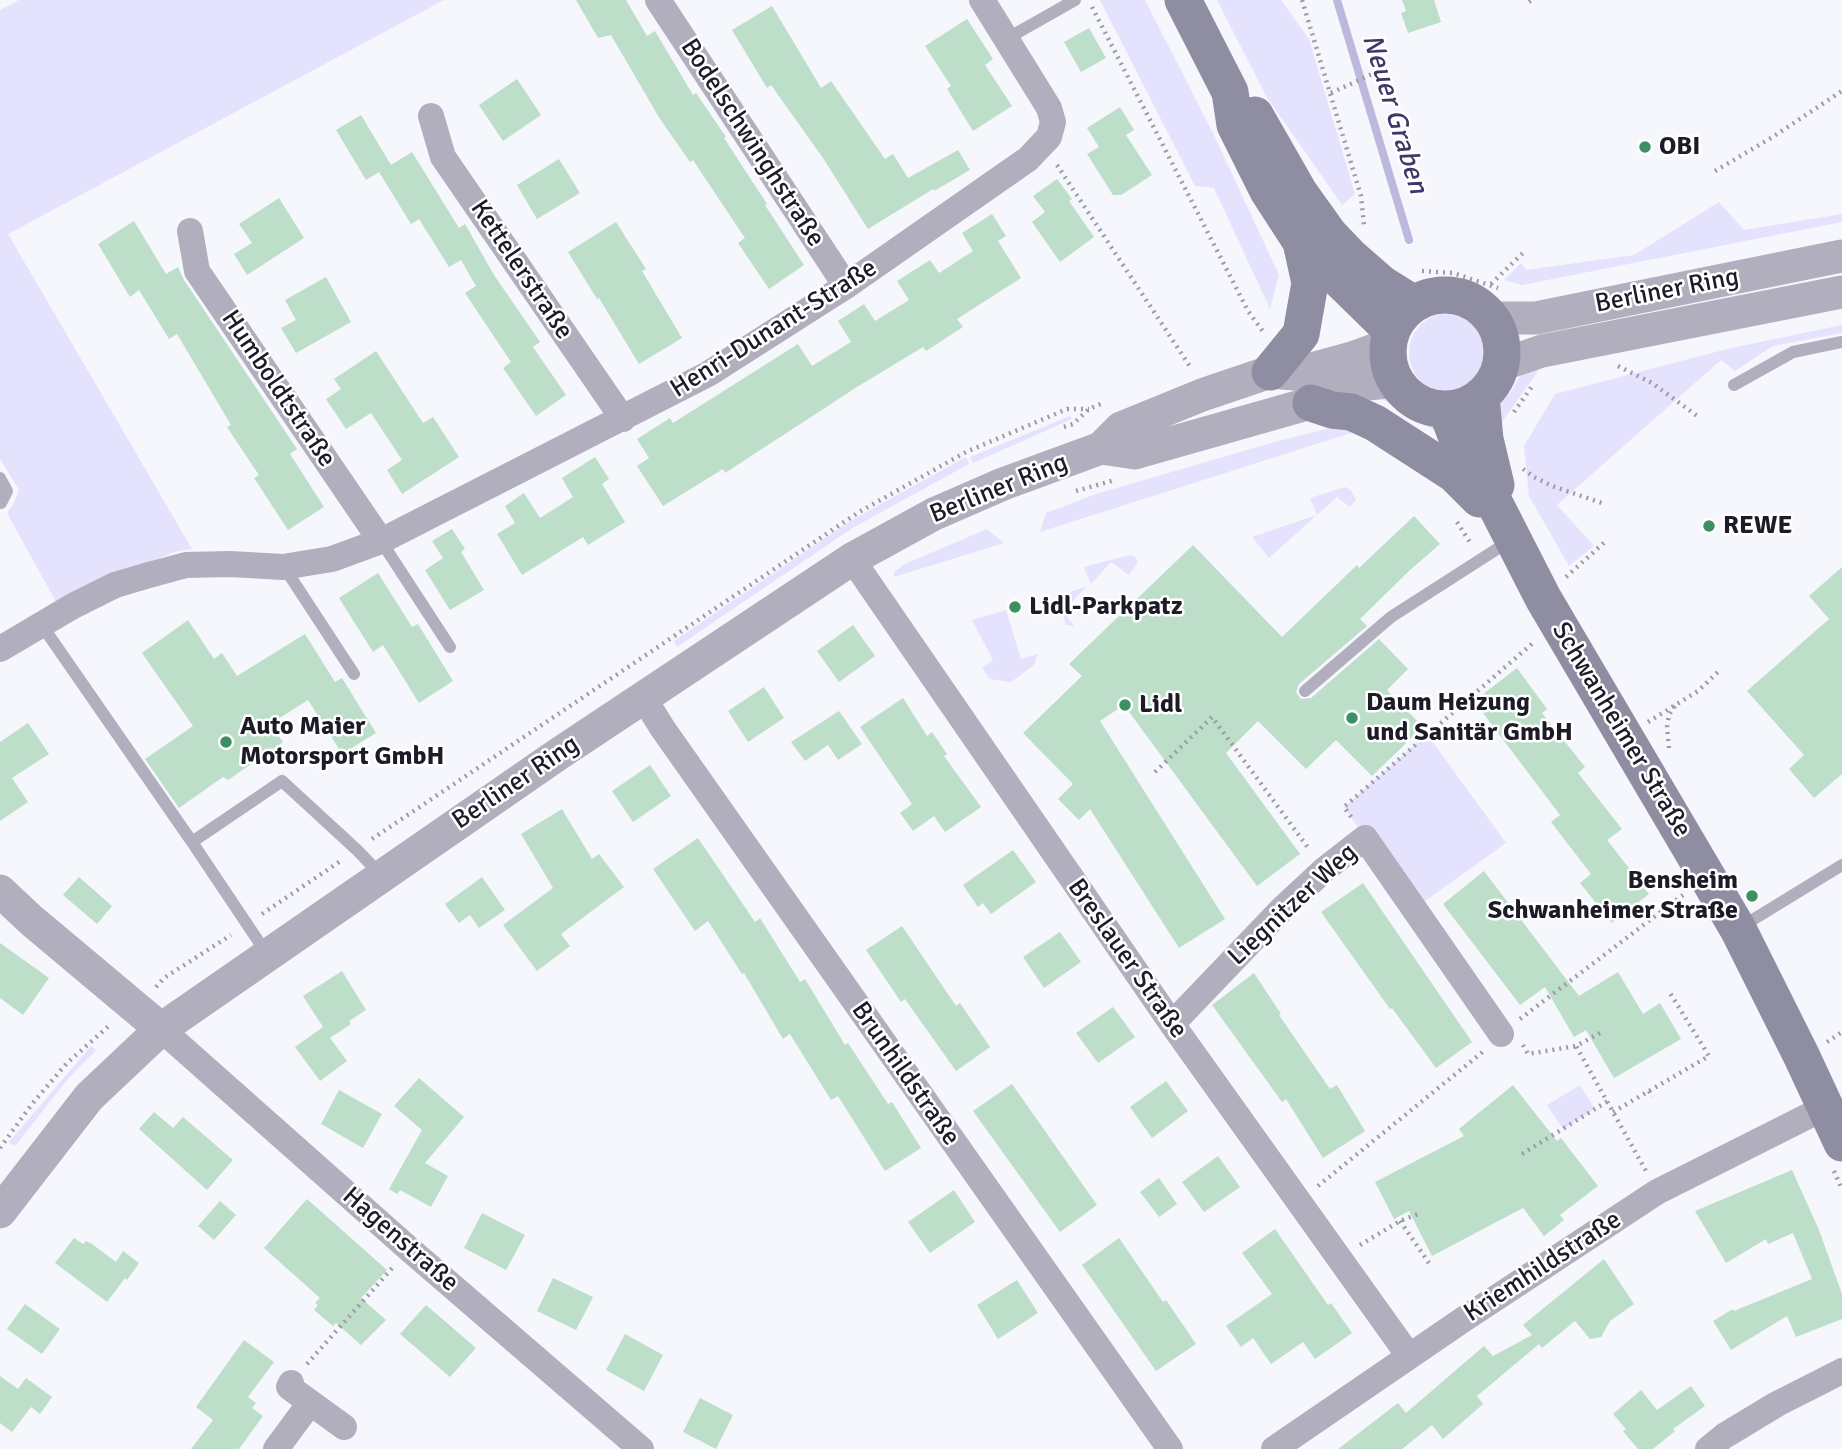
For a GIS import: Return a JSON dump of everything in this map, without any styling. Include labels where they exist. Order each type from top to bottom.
[{"type":"main road","points":[[1183,0],[1230,92],[1235,125],[1268,191],[1301,242],[1390,338]]},
{"type":"main road","points":[[1230,92],[1255,114],[1299,192],[1329,234],[1382,284],[1415,287],[1434,295],[1456,296],[1476,303],[1495,297],[1502,341],[1501,365],[1493,383],[1481,397],[1465,406],[1446,409],[1427,406],[1409,396],[1396,382],[1389,364],[1390,338],[1415,287]]},
{"type":"main road","points":[[1268,355],[1301,334],[1310,283],[1301,242]]},
{"type":"main road","name":"Schwanheimer Straße","points":[[1481,397],[1485,439],[1504,521]]},
{"type":"main road","points":[[1311,403],[1332,410],[1351,412],[1375,423],[1454,474],[1504,521]]},
{"type":"main road","name":"Schwanheimer Straße","points":[[1446,409],[1460,446],[1481,488],[1504,521],[1550,610],[1738,929],[1842,1143]]},
{"type":"street","name":"Bodelschwinghstraße","points":[[658,0],[846,286]]},
{"type":"street","points":[[982,0],[1049,108],[1053,122],[1049,137],[1043,145]]},
{"type":"street","name":"Kettelerstraße","points":[[431,116],[443,157],[623,419]]},
{"type":"street","name":"Henri-Dunant-Straße","points":[[0,649],[115,585],[186,565],[283,567],[332,559],[381,541],[708,374],[846,286],[1028,159],[1043,145]]},
{"type":"street","name":"Humboldtstraße","points":[[190,231],[197,271],[381,541]]},
{"type":"street","name":"Berliner Ring","points":[[1495,297],[1536,318],[1842,256]]},
{"type":"street","name":"Berliner Ring","points":[[1501,365],[1542,351],[1842,292]]},
{"type":"street","name":"Berliner Ring","points":[[0,1212],[89,1097],[161,1029],[643,697],[852,559],[934,514],[1003,484],[1101,448],[1121,428],[1202,395],[1268,355],[1294,374],[1352,358],[1390,338]]},
{"type":"street","name":"Berliner Ring","points":[[1101,448],[1135,453],[1311,403],[1327,394],[1359,385],[1396,382]]},
{"type":"street","name":"Breslauer Straße","points":[[852,559],[1172,1024],[1409,1356]]},
{"type":"street","name":"Brunhildstraße","points":[[643,697],[1170,1449]]},
{"type":"street","name":"Liegnitzer Weg","points":[[1172,1024],[1282,909],[1324,870],[1365,838],[1509,1035]]},
{"type":"street","points":[[0,891],[161,1029]]},
{"type":"street","name":"Hagenstraße","points":[[161,1029],[409,1249],[641,1449]]},
{"type":"street","name":"Kriemhildstraße","points":[[1274,1449],[1657,1192],[1826,1107]]},
{"type":"street","points":[[1708,1449],[1724,1436],[1777,1404],[1842,1371]]},
{"type":"street","points":[[290,1385],[344,1427]]},
{"type":"street","points":[[276,1449],[310,1403]]},
{"type":"lane","points":[[1008,38],[1074,0]]},
{"type":"lane","points":[[1734,385],[1793,352],[1842,342]]},
{"type":"lane","points":[[0,478],[7,491],[1,503]]},
{"type":"lane","points":[[1306,691],[1504,521]]},
{"type":"lane","points":[[381,541],[450,647]]},
{"type":"lane","points":[[283,567],[354,674]]},
{"type":"lane","points":[[41,624],[267,954]]},
{"type":"lane","points":[[192,842],[282,781],[357,850],[381,876]]},
{"type":"lane","points":[[1738,929],[1842,865]]},
{"type":"path","points":[[1088,0],[1268,355]]},
{"type":"path","points":[[1302,0],[1362,196],[1364,230]]},
{"type":"path","points":[[1331,93],[1383,69]]},
{"type":"path","points":[[1715,172],[1842,91]]},
{"type":"path","points":[[1043,145],[1194,372]]},
{"type":"path","points":[[1415,287],[1453,273],[1495,297],[1526,250]]},
{"type":"path","points":[[1608,361],[1652,383],[1700,418]]},
{"type":"path","points":[[1512,422],[1515,411],[1535,381]]},
{"type":"path","points":[[1520,466],[1552,486],[1605,504]]},
{"type":"path","points":[[1365,838],[1343,807],[1550,610],[1607,540]]},
{"type":"path","points":[[1626,736],[1698,691],[1721,669]]},
{"type":"path","points":[[1667,761],[1667,727],[1669,715],[1675,705]]},
{"type":"path","points":[[1154,772],[1212,717],[1324,870]]},
{"type":"path","points":[[1614,1112],[1710,1059],[1670,993]]},
{"type":"path","points":[[0,1148],[32,1104],[67,1063],[133,1005]]},
{"type":"path","points":[[1509,1035],[1528,1054],[1576,1046],[1600,1033]]},
{"type":"path","points":[[1576,1046],[1657,1192]]},
{"type":"path","points":[[1649,1091],[1653,1097]]},
{"type":"path","points":[[1522,1154],[1608,1101]]},
{"type":"path","points":[[1339,1258],[1400,1221],[1421,1213]]},
{"type":"path","points":[[1400,1221],[1431,1266]]},
{"type":"path","points":[[290,1385],[409,1249]]},
{"type":"shaded area","points":[[19,0],[444,0],[8,234],[192,549],[174,552],[56,602],[7,513],[19,490],[0,459],[0,10]]},
{"type":"shaded area","points":[[1100,0],[1145,0],[1214,135],[1279,275],[1270,309],[1214,188],[1195,186]]},
{"type":"shaded area","points":[[1217,0],[1281,0],[1309,39],[1355,194],[1342,205],[1266,96]]},
{"type":"shaded area","points":[[1719,202],[1744,230],[1842,214],[1842,222],[1522,285],[1504,280],[1521,263],[1526,270],[1634,255]]},
{"type":"shaded area","points":[[1441,313],[1457,313],[1478,324],[1489,345],[1489,361],[1478,382],[1457,393],[1441,393],[1427,387],[1415,375],[1409,361],[1409,345],[1415,331],[1427,319]]},
{"type":"shaded area","points":[[1842,325],[1842,333],[1773,346],[1735,371],[1721,360],[1557,505],[1594,546],[1569,566],[1529,496],[1524,446],[1555,394],[1727,349]]},
{"type":"shaded area","points":[[1538,363],[1538,371],[1502,422],[1495,425],[1499,403],[1511,392],[1521,374]]},
{"type":"shaded area","points":[[1372,393],[1391,398],[1422,415],[1440,428],[1449,439]]},
{"type":"shaded area","points":[[1070,416],[1072,419],[973,463],[970,457]]},
{"type":"shaded area","points":[[1343,425],[1354,432],[1040,532],[1046,513],[1096,494]]},
{"type":"shaded area","points":[[966,457],[969,464],[854,527],[677,647],[674,641],[850,521]]},
{"type":"shaded area","points":[[1345,487],[1351,490],[1356,500],[1350,507],[1337,497],[1317,515],[1310,498]]},
{"type":"shaded area","points":[[1317,515],[1269,558],[1252,537]]},
{"type":"shaded area","points":[[987,529],[1004,543],[894,577],[894,572],[905,564]]},
{"type":"shaded area","points":[[1134,556],[1138,562],[1129,575],[1111,562],[1091,584],[1084,567]]},
{"type":"shaded area","points":[[1087,586],[1063,611],[1074,626],[1066,625],[1057,597]]},
{"type":"shaded area","points":[[1006,610],[1021,659],[1038,654],[1033,666],[1011,682],[990,679],[982,668],[993,660],[972,620]]},
{"type":"shaded area","points":[[1427,734],[1506,843],[1414,909],[1344,807]]},
{"type":"shaded area","points":[[91,1046],[96,1050],[67,1080],[15,1146],[9,1142]]},
{"type":"shaded area","points":[[1580,1085],[1595,1109],[1563,1129],[1547,1105]]},
{"type":"building","points":[[576,0],[626,0],[647,36],[655,31],[693,95],[696,93],[726,137],[724,138],[804,265],[769,289],[738,243],[745,238],[693,160],[690,162],[660,119],[611,35],[598,38]]},
{"type":"building","points":[[1402,0],[1434,0],[1441,22],[1408,33],[1401,13],[1406,11]]},
{"type":"building","points":[[772,6],[821,88],[831,81],[885,159],[893,154],[908,178],[958,150],[970,170],[868,229],[823,158],[771,85],[767,88],[732,30]]},
{"type":"building","points":[[967,19],[993,59],[985,65],[1012,106],[973,131],[947,89],[951,86],[925,46]]},
{"type":"building","points":[[1089,28],[1106,58],[1081,72],[1064,42]]},
{"type":"building","points":[[517,79],[541,115],[503,141],[479,105]]},
{"type":"building","points":[[1120,107],[1134,130],[1126,135],[1152,175],[1121,195],[1113,195],[1087,154],[1099,147],[1087,128]]},
{"type":"building","points":[[361,115],[391,165],[412,152],[459,228],[465,224],[494,275],[540,342],[533,347],[566,395],[536,416],[503,368],[511,362],[465,293],[476,286],[461,260],[449,267],[419,219],[411,224],[379,172],[366,180],[336,130]]},
{"type":"building","points":[[559,159],[580,193],[537,219],[517,185]]},
{"type":"building","points":[[1057,179],[1094,237],[1060,262],[1032,222],[1045,212],[1033,196]]},
{"type":"building","points":[[279,198],[304,238],[247,275],[234,254],[252,243],[239,224]]},
{"type":"building","points":[[992,214],[1006,236],[998,241],[1021,278],[957,319],[963,327],[926,351],[923,347],[725,473],[723,469],[663,506],[637,466],[649,458],[637,439],[670,418],[673,423],[798,344],[812,366],[851,342],[838,321],[864,304],[875,321],[909,300],[897,281],[930,260],[939,273],[973,251],[962,233]]},
{"type":"building","points":[[134,221],[166,274],[178,267],[297,449],[290,454],[324,507],[288,530],[254,478],[259,475],[227,427],[231,425],[177,334],[169,339],[139,290],[130,297],[98,244]]},
{"type":"building","points":[[616,222],[646,269],[642,271],[682,338],[639,364],[568,252]]},
{"type":"building","points":[[326,277],[351,322],[296,353],[281,328],[296,320],[285,300]]},
{"type":"building","points":[[376,351],[423,423],[433,417],[459,457],[402,494],[387,470],[402,460],[371,413],[346,429],[326,399],[341,389],[334,379]]},
{"type":"building","points":[[595,457],[609,479],[602,484],[625,522],[588,545],[583,537],[522,575],[497,534],[515,523],[505,506],[524,493],[540,518],[573,497],[562,478]]},
{"type":"building","points":[[1414,516],[1440,544],[1360,619],[1367,626],[1299,684],[1296,692],[1301,699],[1311,698],[1379,639],[1408,669],[1387,690],[1423,727],[1372,776],[1336,740],[1306,769],[1258,721],[1226,753],[1300,854],[1257,886],[1124,705],[1100,721],[1225,919],[1179,948],[1090,809],[1079,820],[1058,799],[1073,784],[1023,733],[1082,676],[1069,664],[1193,545],[1282,637],[1357,565],[1359,568]]},
{"type":"building","points":[[452,529],[465,549],[461,552],[484,590],[450,610],[425,570],[443,558],[432,541]]},
{"type":"building","points":[[1842,567],[1842,774],[1814,798],[1789,769],[1804,755],[1747,691],[1829,619],[1809,596]]},
{"type":"building","points":[[378,573],[412,627],[418,624],[453,681],[419,703],[383,645],[373,652],[339,598]]},
{"type":"building","points":[[188,620],[214,659],[222,653],[237,676],[305,634],[335,682],[342,678],[376,733],[342,754],[308,700],[270,724],[283,742],[228,780],[223,777],[179,808],[145,759],[193,726],[142,653]]},
{"type":"building","points":[[853,625],[875,656],[839,682],[817,651]]},
{"type":"building","points":[[1517,668],[1547,709],[1542,713],[1585,767],[1578,773],[1622,829],[1607,840],[1649,894],[1612,923],[1580,883],[1591,874],[1551,822],[1560,815],[1474,701]]},
{"type":"building","points":[[764,687],[784,718],[748,742],[728,711]]},
{"type":"building","points":[[903,698],[927,736],[932,732],[947,754],[944,756],[981,807],[945,832],[934,816],[913,831],[900,813],[912,804],[860,727]]},
{"type":"building","points":[[839,711],[862,744],[838,760],[828,745],[805,761],[791,742]]},
{"type":"building","points":[[28,723],[49,754],[12,778],[28,802],[0,821],[0,742]]},
{"type":"building","points":[[650,765],[671,796],[633,822],[612,791]]},
{"type":"building","points":[[562,809],[592,859],[599,854],[624,887],[561,934],[570,946],[537,971],[503,925],[553,888],[521,834]]},
{"type":"building","points":[[698,838],[755,922],[760,918],[800,982],[805,979],[845,1045],[848,1043],[888,1104],[892,1102],[921,1148],[885,1171],[838,1096],[831,1100],[790,1034],[783,1039],[744,973],[742,974],[708,921],[695,931],[653,869]]},
{"type":"building","points":[[1013,850],[1036,882],[991,914],[983,903],[978,907],[963,885]]},
{"type":"building","points":[[1484,871],[1579,996],[1618,972],[1643,1014],[1660,1003],[1681,1039],[1614,1078],[1586,1030],[1574,1037],[1545,987],[1520,1005],[1443,904]]},
{"type":"building","points":[[79,877],[112,906],[97,924],[63,895]]},
{"type":"building","points":[[482,877],[505,910],[479,928],[470,915],[459,923],[445,904]]},
{"type":"building","points":[[1363,883],[1472,1042],[1436,1068],[1321,912]]},
{"type":"building","points":[[902,926],[956,1006],[960,1003],[990,1047],[956,1071],[905,999],[901,1002],[866,950]]},
{"type":"building","points":[[1060,932],[1081,962],[1044,988],[1023,957]]},
{"type":"building","points":[[0,943],[49,978],[23,1015],[0,998]]},
{"type":"building","points":[[342,971],[366,1010],[330,1038],[347,1061],[320,1081],[295,1047],[323,1027],[303,996]]},
{"type":"building","points":[[1254,973],[1281,1014],[1279,1015],[1330,1089],[1337,1085],[1365,1131],[1323,1158],[1286,1099],[1282,1102],[1212,1005]]},
{"type":"building","points":[[1113,1007],[1135,1037],[1098,1063],[1076,1033]]},
{"type":"building","points":[[419,1078],[464,1117],[425,1163],[448,1176],[431,1207],[400,1190],[397,1194],[389,1189],[422,1130],[394,1106]]},
{"type":"building","points":[[1166,1081],[1188,1111],[1152,1138],[1130,1107]]},
{"type":"building","points":[[1012,1084],[1097,1205],[1060,1232],[973,1111]]},
{"type":"building","points":[[1513,1085],[1557,1141],[1561,1138],[1598,1186],[1560,1215],[1564,1220],[1544,1236],[1523,1208],[1432,1256],[1409,1211],[1394,1219],[1375,1182],[1464,1136],[1459,1129]]},
{"type":"building","points":[[339,1090],[382,1114],[363,1148],[321,1124]]},
{"type":"building","points":[[154,1112],[173,1128],[183,1117],[233,1160],[207,1190],[139,1129]]},
{"type":"building","points":[[1218,1156],[1240,1187],[1204,1212],[1182,1182]]},
{"type":"building","points":[[1792,1170],[1819,1230],[1842,1294],[1842,1319],[1796,1337],[1787,1316],[1731,1350],[1713,1321],[1733,1309],[1734,1311],[1812,1279],[1793,1233],[1768,1244],[1766,1239],[1726,1263],[1695,1211]]},
{"type":"building","points":[[1159,1178],[1177,1204],[1159,1217],[1140,1192]]},
{"type":"building","points":[[954,1190],[975,1222],[930,1253],[908,1222]]},
{"type":"building","points":[[307,1199],[387,1270],[361,1298],[386,1320],[361,1345],[336,1323],[333,1326],[314,1310],[318,1305],[315,1303],[320,1298],[264,1248]]},
{"type":"building","points":[[220,1201],[236,1215],[214,1240],[198,1226]]},
{"type":"building","points":[[482,1213],[525,1235],[506,1270],[464,1248]]},
{"type":"building","points":[[1275,1229],[1328,1305],[1331,1303],[1352,1333],[1315,1359],[1303,1342],[1271,1364],[1253,1338],[1241,1347],[1226,1326],[1272,1294],[1242,1253]]},
{"type":"building","points":[[74,1238],[83,1244],[86,1241],[92,1244],[116,1262],[123,1251],[139,1263],[107,1302],[55,1263]]},
{"type":"building","points":[[1119,1238],[1196,1344],[1156,1371],[1082,1265]]},
{"type":"building","points":[[1604,1259],[1634,1304],[1610,1321],[1601,1337],[1590,1339],[1575,1321],[1542,1348],[1539,1344],[1477,1396],[1483,1404],[1443,1439],[1432,1425],[1402,1449],[1338,1449],[1398,1403],[1406,1413],[1484,1346],[1493,1356],[1532,1335],[1523,1325]]},
{"type":"building","points":[[553,1278],[593,1297],[576,1330],[537,1311]]},
{"type":"building","points":[[1017,1280],[1038,1313],[998,1339],[977,1305]]},
{"type":"building","points":[[25,1304],[60,1329],[42,1354],[7,1329]]},
{"type":"building","points":[[426,1305],[476,1348],[450,1377],[400,1334]]},
{"type":"building","points":[[625,1334],[663,1355],[644,1391],[606,1370]]},
{"type":"building","points":[[244,1340],[274,1362],[248,1397],[256,1403],[252,1408],[263,1416],[239,1449],[191,1449],[213,1420],[196,1407]]},
{"type":"building","points":[[0,1376],[18,1389],[26,1378],[52,1397],[40,1414],[31,1407],[12,1432],[0,1423]]},
{"type":"building","points":[[1691,1386],[1705,1406],[1673,1429],[1675,1431],[1653,1449],[1638,1449],[1613,1414],[1641,1390],[1657,1410]]},
{"type":"building","points":[[700,1398],[733,1415],[716,1449],[683,1432]]},
{"type":"waterway","name":"Neuer Graben","points":[[1337,0],[1409,240]]},
{"type":"place","name":"OBI","points":[[1645,147]]},
{"type":"place","name":"REWE","points":[[1709,526]]},
{"type":"place","name":"Lidl-Parkpatz","points":[[1015,607]]},
{"type":"place","name":"Lidl","points":[[1125,705]]},
{"type":"place","name":"Daum Heizung und Sanitär GmbH","points":[[1352,718]]},
{"type":"place","name":"Auto Maier Motorsport GmbH","points":[[226,742]]},
{"type":"place","name":"Bensheim Schwanheimer Straße","points":[[1752,896]]}]
